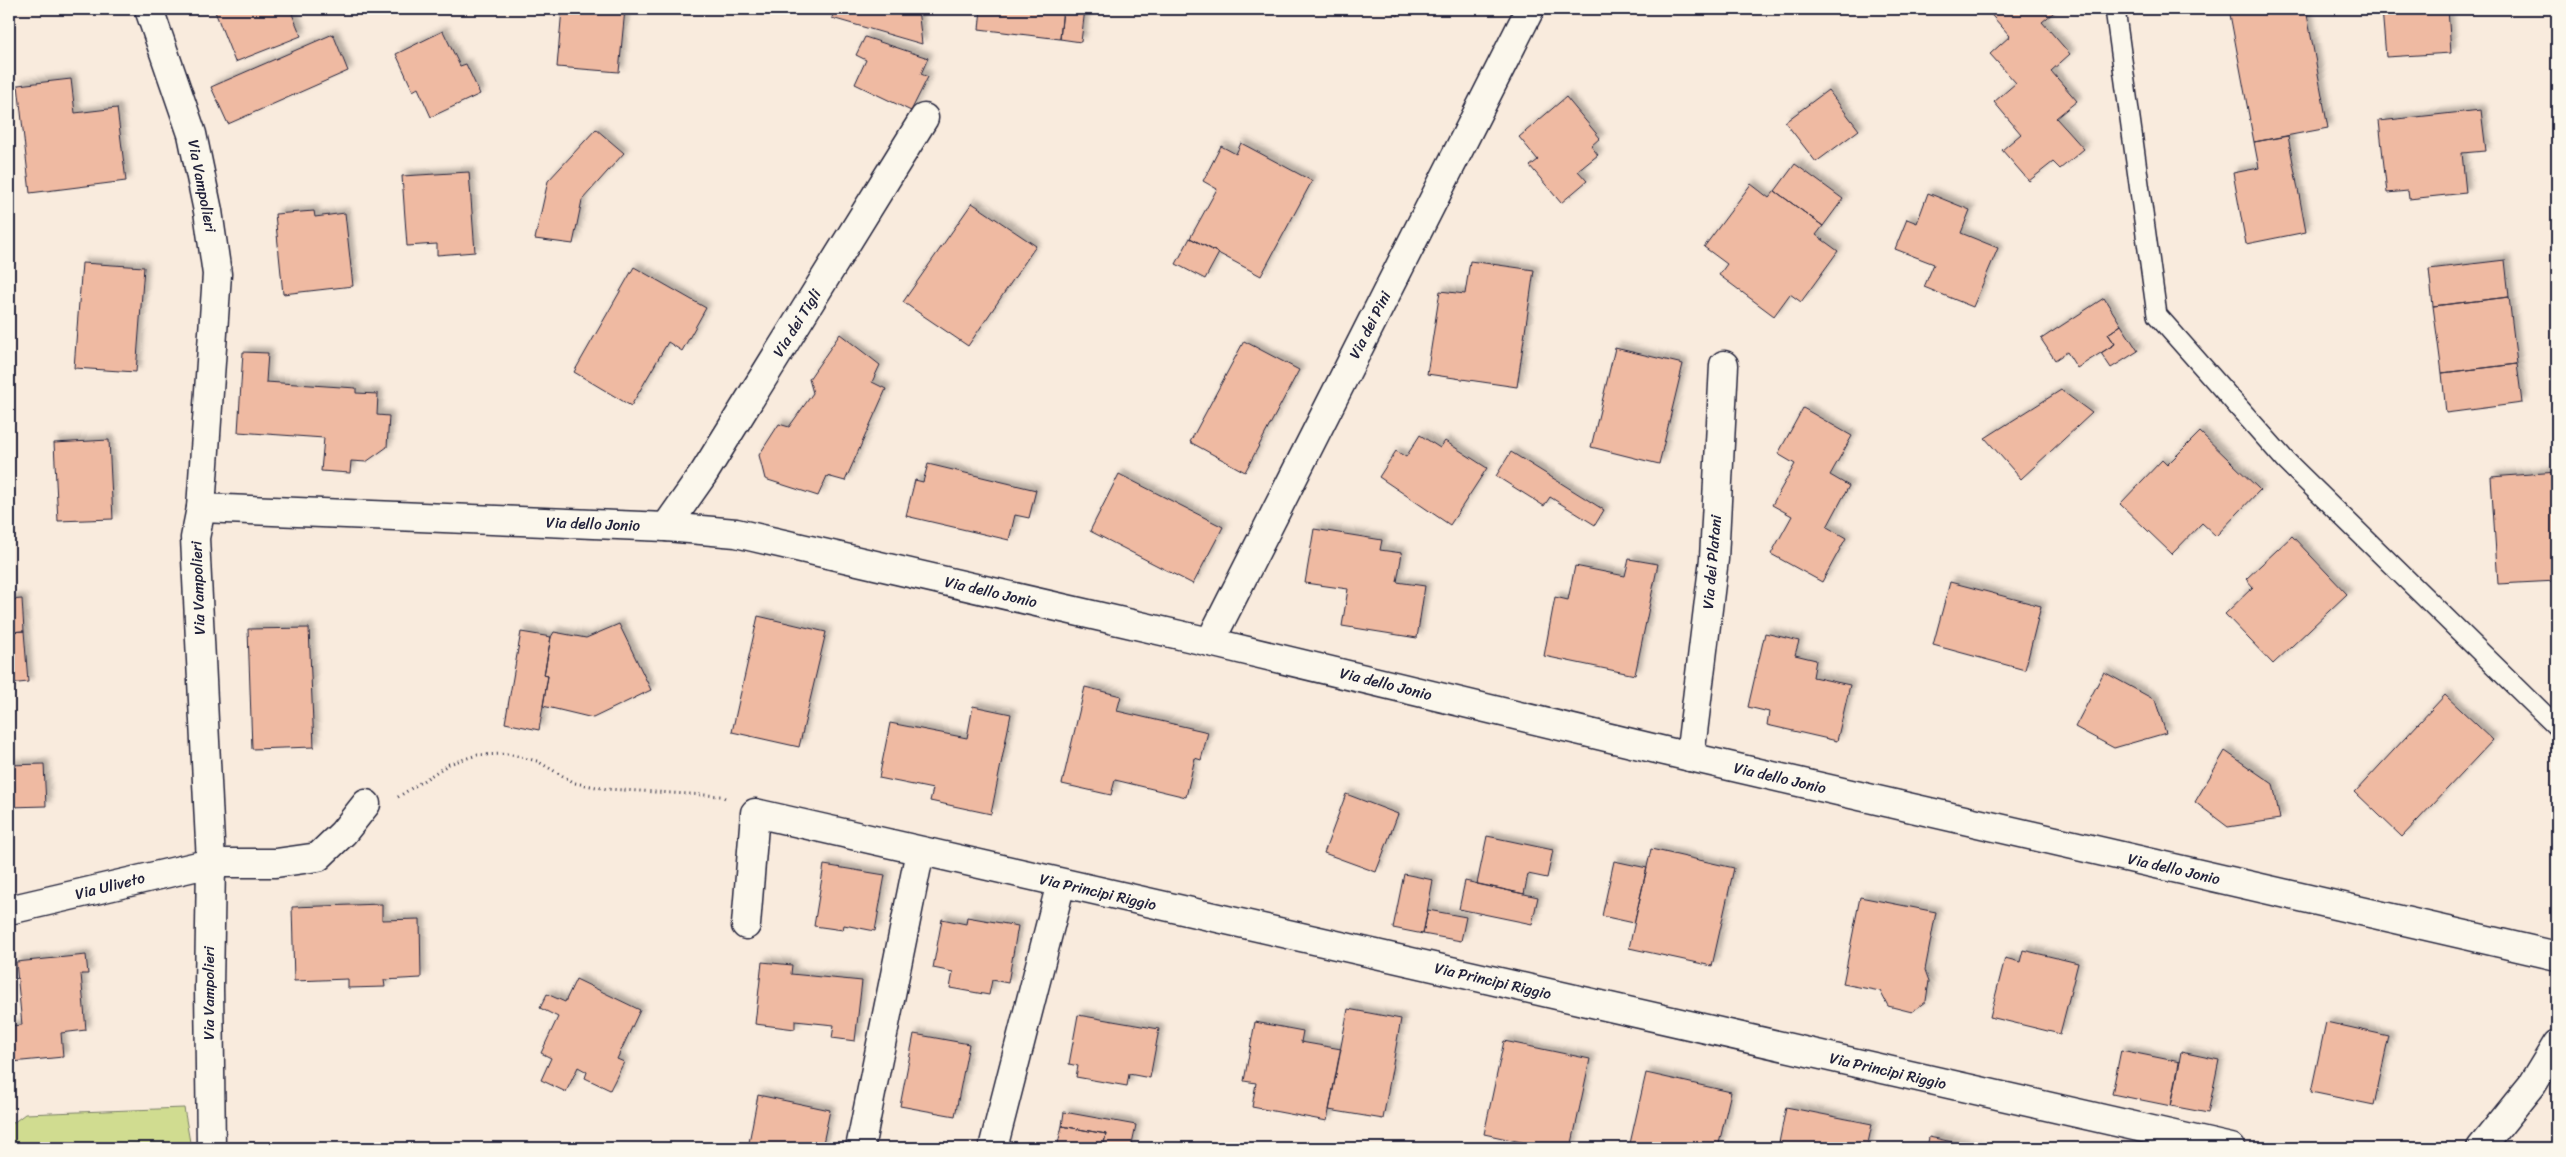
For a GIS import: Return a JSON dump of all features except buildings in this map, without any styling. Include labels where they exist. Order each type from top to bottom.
[{"type":"street","name":"Via Vampolieri","points":[[148,9],[192,134],[217,274],[201,508],[195,538],[211,863],[208,988],[211,1148]]},
{"type":"street","name":"Via dei Pini","points":[[1210,642],[1530,9]]},
{"type":"street","name":"Via dei Tigli","points":[[666,527],[704,473],[924,118]]},
{"type":"street","name":"Via dei Platani","points":[[1690,757],[1714,559],[1724,366]]},
{"type":"street","name":"Via dello Jonio","points":[[201,508],[666,527],[736,533],[1210,642],[1690,757],[2557,956]]},
{"type":"street","name":"Via Uliveto","points":[[9,910],[211,863],[276,863],[318,857],[343,833],[366,804]]},
{"type":"street","name":"Via Principi Riggio","points":[[756,813],[2231,1148]]},
{"type":"street","points":[[746,925],[756,813]]},
{"type":"street","points":[[860,1148],[920,851]]},
{"type":"street","points":[[993,1148],[1061,883]]},
{"type":"street","points":[[2491,1143],[2532,1085],[2557,1044]]},
{"type":"street","points":[[2532,1085],[2557,1063]]},
{"type":"lane","points":[[2115,9],[2157,315],[2286,461],[2557,727]]},
{"type":"path","points":[[366,804],[399,796],[449,764],[477,755],[508,754],[537,761],[575,783],[607,789],[721,796],[756,813]]},
{"type":"green space","points":[[184,1108],[191,1148],[9,1148],[9,1126],[25,1114]]}]
